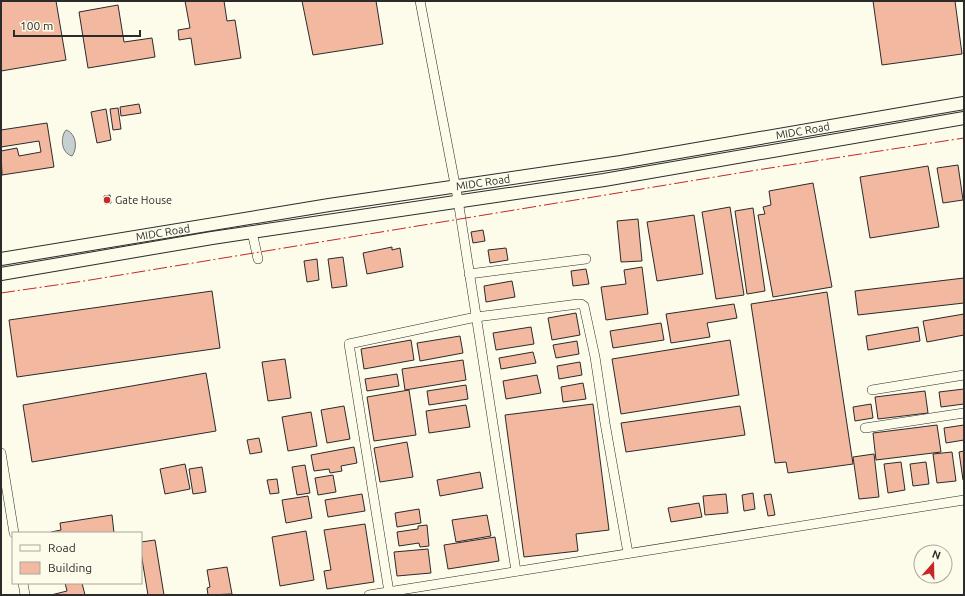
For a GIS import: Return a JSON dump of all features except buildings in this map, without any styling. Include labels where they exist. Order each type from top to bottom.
[{"type":"main road","name":"MIDC Road","points":[[1,259],[329,204],[621,162],[964,103]]},
{"type":"main road","name":"MIDC Road","points":[[1,274],[252,232],[458,200],[604,180],[964,118]]},
{"type":"street","points":[[420,1],[458,200],[516,571]]},
{"type":"street","points":[[252,232],[258,259]]},
{"type":"street","points":[[469,274],[586,258]]},
{"type":"street","points":[[389,592],[349,344],[476,317],[578,304],[584,306],[595,357],[628,553]]},
{"type":"street","points":[[872,390],[964,375]]},
{"type":"street","points":[[865,428],[964,413]]},
{"type":"street","points":[[1,453],[6,507],[14,532]]},
{"type":"street","points":[[369,595],[964,500]]},
{"type":"street","points":[[23,584],[25,595]]},
{"type":"shaded area","points":[[66,130],[72,134],[75,141],[75,149],[72,156],[66,152],[62,141]]},
{"type":"power","points":[[1,293],[84,281],[757,170],[964,138]]},
{"type":"place","name":"Gate House","points":[[107,200]]}]
